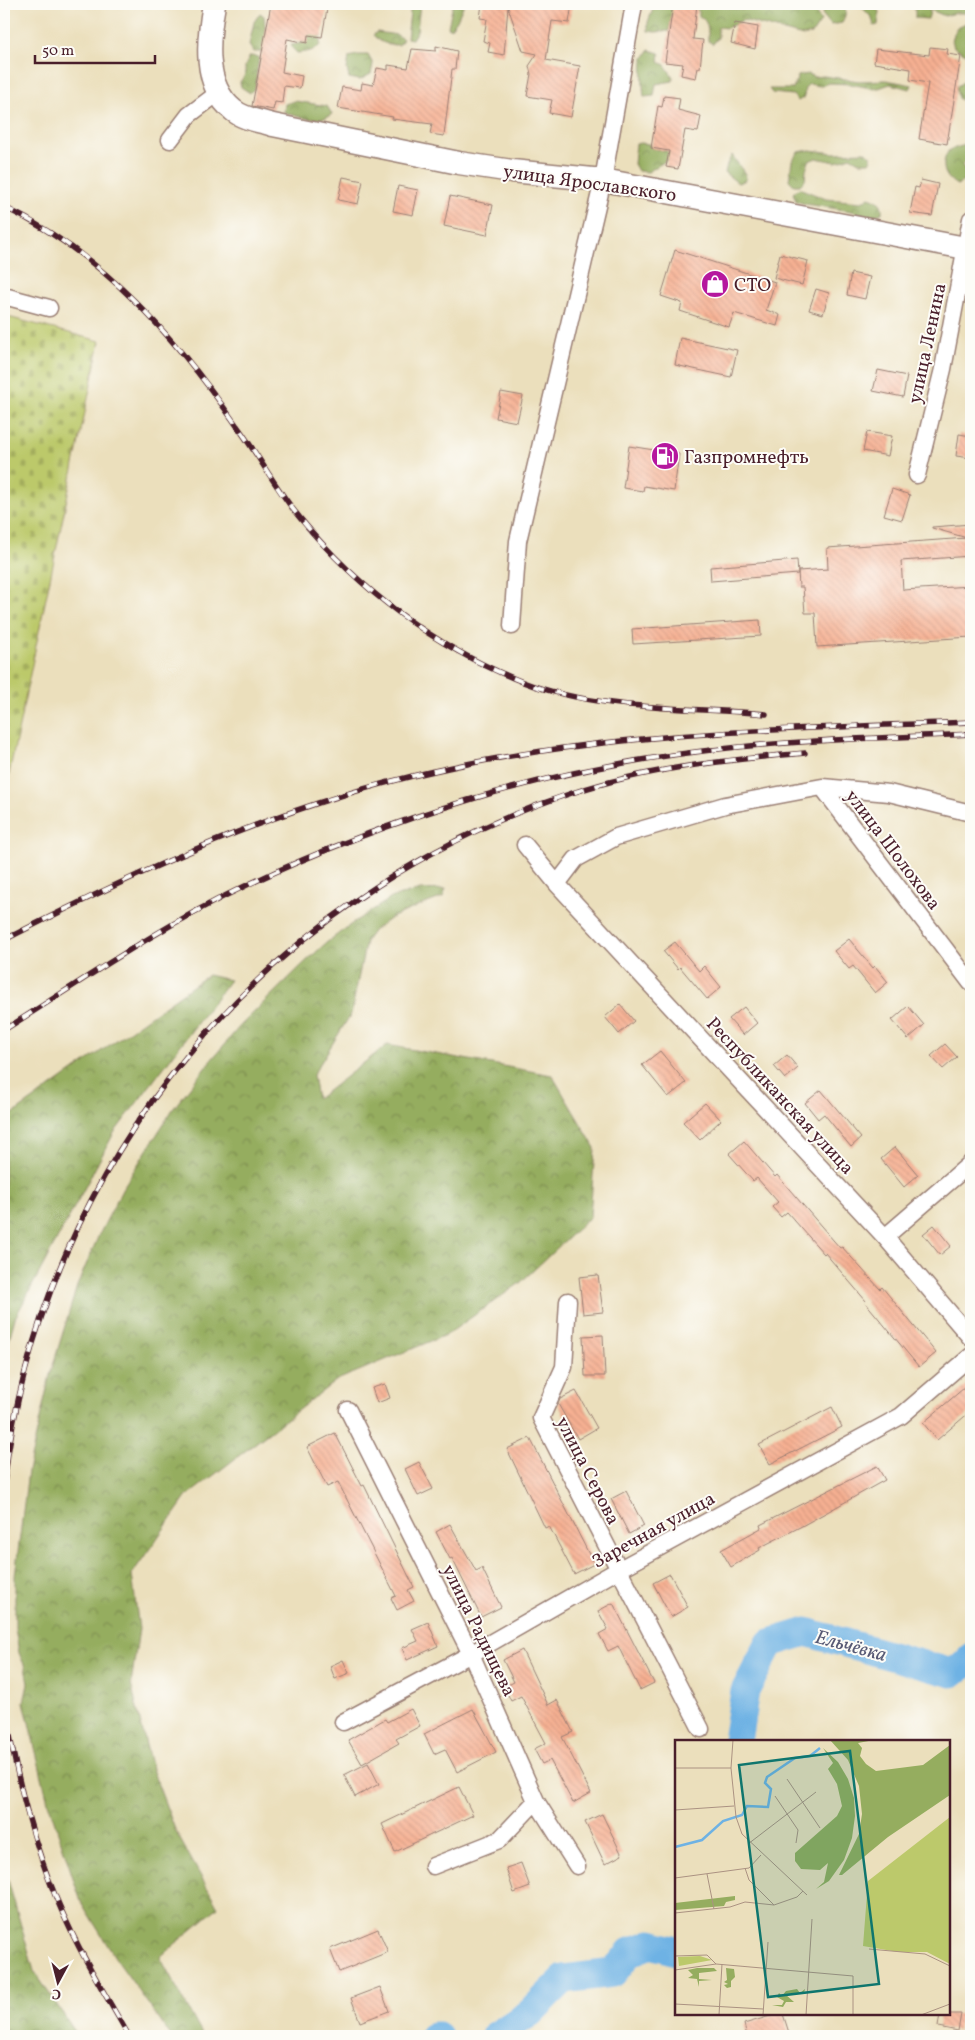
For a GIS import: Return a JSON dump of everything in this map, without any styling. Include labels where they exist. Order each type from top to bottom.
[{"type":"street","points":[[170,140],[189,115],[218,93],[210,72],[209,51],[214,4]]},
{"type":"street","points":[[512,626],[518,541],[603,180],[634,4]]},
{"type":"street","name":"улица Ярославского","points":[[218,93],[232,110],[243,116],[273,125],[459,163],[521,172],[603,180],[969,249]]},
{"type":"street","name":"улица Ленина","points":[[917,475],[969,249],[971,219]]},
{"type":"street","points":[[4,296],[49,308]]},
{"type":"street","points":[[557,884],[576,859],[616,837],[726,805],[822,787],[889,793],[971,814]]},
{"type":"street","name":"улица Шолохова","points":[[822,787],[971,983]]},
{"type":"street","name":"Республиканская улица","points":[[525,845],[557,884],[885,1237],[971,1338]]},
{"type":"street","points":[[885,1237],[971,1163]]},
{"type":"street","name":"улица Серова","points":[[568,1301],[564,1367],[540,1418],[701,1729]]},
{"type":"street","name":"Заречная улица","points":[[343,1722],[471,1654],[618,1570],[901,1416],[971,1356]]},
{"type":"street","name":"улица Радищева","points":[[348,1410],[471,1654],[536,1801],[577,1866]]},
{"type":"street","points":[[433,1866],[499,1840],[536,1801]]},
{"type":"green space","points":[[411,4],[420,4],[417,31],[412,39],[407,38]]},
{"type":"green space","points":[[453,4],[464,4],[457,20],[450,29],[448,27]]},
{"type":"green space","points":[[655,4],[714,4],[742,10],[749,4],[773,4],[807,9],[817,14],[821,21],[812,34],[803,36],[743,20],[727,28],[718,27],[718,38],[713,44],[708,41],[705,20],[699,16],[699,11],[690,6],[674,5],[669,31],[648,31],[648,22]]},
{"type":"green space","points":[[820,4],[844,4],[846,13],[842,23],[831,25],[822,14],[824,5]]},
{"type":"green space","points":[[859,4],[875,4],[876,9],[879,11],[878,25],[874,26],[872,18]]},
{"type":"green space","points":[[909,4],[953,4],[955,7],[971,8],[971,57],[954,47],[952,40],[957,27],[969,19],[966,13],[955,13],[945,16],[928,9],[930,12],[928,19],[915,18],[915,10]]},
{"type":"green space","points":[[260,13],[264,16],[266,35],[263,52],[253,52],[249,45],[254,22]]},
{"type":"green space","points":[[377,32],[397,35],[403,39],[399,45],[388,44],[381,42],[373,35]]},
{"type":"green space","points":[[309,33],[320,34],[320,45],[307,52],[297,53],[291,45],[307,42]]},
{"type":"green space","points":[[649,50],[660,53],[659,62],[665,65],[673,77],[673,81],[656,84],[654,96],[644,97],[643,64]]},
{"type":"green space","points":[[368,55],[373,64],[371,74],[360,80],[349,78],[347,69],[349,57]]},
{"type":"green space","points":[[250,56],[259,57],[255,88],[250,93],[241,87],[240,82],[245,75],[245,66]]},
{"type":"green space","points":[[808,74],[814,77],[824,76],[859,81],[886,80],[912,85],[910,89],[890,84],[879,88],[870,88],[851,84],[829,83],[820,86],[809,84],[805,88],[804,97],[798,101],[793,95],[772,93],[769,89],[793,89],[798,76]]},
{"type":"green space","points":[[971,81],[971,102],[965,103],[958,98],[956,87],[963,82]]},
{"type":"green space","points":[[295,101],[327,106],[332,114],[321,119],[315,119],[284,112],[285,104]]},
{"type":"green space","points":[[636,144],[649,144],[651,148],[672,152],[671,160],[667,160],[648,172],[638,171],[634,164]]},
{"type":"green space","points":[[965,145],[969,153],[962,165],[966,172],[964,181],[957,185],[946,174],[944,160],[949,150]]},
{"type":"green space","points":[[810,150],[834,153],[865,152],[870,155],[871,159],[869,162],[859,162],[850,157],[836,162],[816,158],[809,161],[805,180],[800,185],[794,185],[789,180],[792,161],[798,152]]},
{"type":"green space","points":[[732,155],[745,174],[746,180],[738,183],[725,173]]},
{"type":"green space","points":[[799,188],[826,199],[862,202],[869,197],[879,202],[882,207],[882,213],[873,216],[805,204],[796,201],[793,193]]},
{"type":"green space","points":[[4,316],[100,341],[4,798]]},
{"type":"green space","points":[[446,889],[443,897],[391,918],[374,930],[366,941],[351,1014],[313,1075],[317,1099],[387,1045],[552,1075],[595,1148],[590,1217],[520,1283],[448,1334],[337,1380],[187,1496],[132,1574],[139,1629],[131,1684],[152,1769],[176,1832],[218,1907],[160,1957],[203,2036],[171,2036],[116,1959],[81,1902],[48,1802],[24,1702],[28,1684],[25,1667],[19,1653],[15,1628],[15,1576],[28,1471],[50,1375],[77,1286],[98,1237],[124,1186],[173,1109],[212,1059],[240,1026],[302,965],[326,943],[357,920],[393,897],[420,890]]},
{"type":"green space","points":[[208,975],[230,980],[114,1133],[15,1318],[4,1358],[4,1120]]},
{"type":"green space","points":[[4,1866],[34,1971],[78,2036],[4,2036]]},
{"type":"building","points":[[271,4],[292,4],[327,9],[322,37],[308,35],[307,43],[287,39],[282,72],[302,76],[300,88],[284,86],[282,103],[275,102],[273,110],[252,106]]},
{"type":"building","points":[[482,4],[572,4],[569,23],[552,21],[546,60],[580,66],[571,117],[549,113],[552,100],[527,96],[531,74],[529,66],[537,54],[523,51],[508,7],[504,55],[488,52],[490,43],[483,41],[487,19],[480,18]]},
{"type":"building","points":[[673,4],[697,4],[693,39],[703,40],[700,68],[698,68],[696,78],[681,75],[683,64],[665,62]]},
{"type":"building","points":[[735,23],[758,27],[755,49],[731,43]]},
{"type":"building","points":[[436,46],[457,51],[455,69],[452,69],[444,136],[430,134],[432,124],[392,119],[393,117],[338,108],[342,87],[361,90],[362,83],[373,85],[377,68],[388,70],[388,65],[408,68],[412,49],[436,51]]},
{"type":"building","points":[[930,47],[948,49],[947,54],[961,56],[947,144],[919,139],[928,83],[910,80],[911,69],[874,63],[876,49],[929,55]]},
{"type":"building","points":[[664,96],[680,98],[678,110],[701,116],[698,132],[685,130],[678,169],[666,167],[669,151],[651,148],[658,106],[662,107]]},
{"type":"building","points":[[343,177],[363,181],[358,204],[338,200]]},
{"type":"building","points":[[921,180],[938,184],[932,216],[910,213],[915,187],[919,188]]},
{"type":"building","points":[[398,186],[418,190],[413,215],[393,211]]},
{"type":"building","points":[[450,196],[493,205],[487,235],[444,226]]},
{"type":"building","points":[[675,250],[775,282],[766,310],[780,315],[777,326],[734,313],[729,327],[680,311],[682,303],[661,296]]},
{"type":"building","points":[[780,254],[808,261],[802,285],[774,278]]},
{"type":"building","points":[[851,273],[870,277],[865,299],[847,295]]},
{"type":"building","points":[[816,289],[829,293],[823,314],[809,310]]},
{"type":"building","points":[[680,338],[737,350],[731,377],[675,365]]},
{"type":"building","points":[[878,370],[907,376],[903,397],[873,391]]},
{"type":"building","points":[[501,392],[523,396],[517,422],[496,418]]},
{"type":"building","points":[[867,432],[892,436],[888,456],[863,451]]},
{"type":"building","points":[[959,434],[971,436],[971,458],[956,456]]},
{"type":"building","points":[[629,446],[679,454],[674,491],[644,486],[643,491],[623,488]]},
{"type":"building","points":[[892,489],[910,495],[902,520],[884,515]]},
{"type":"building","points":[[971,524],[971,556],[901,561],[903,590],[971,586],[971,637],[817,647],[815,613],[805,613],[803,587],[799,587],[798,571],[828,569],[827,548],[967,538],[932,527]]},
{"type":"building","points":[[797,560],[798,574],[711,581],[710,567]]},
{"type":"building","points":[[760,620],[761,636],[633,644],[632,629]]},
{"type":"building","points":[[849,939],[873,968],[875,966],[888,982],[875,993],[853,966],[849,969],[834,951]]},
{"type":"building","points":[[675,942],[699,971],[704,966],[721,987],[707,999],[680,967],[678,969],[663,951]]},
{"type":"building","points":[[620,1004],[634,1021],[619,1034],[605,1017]]},
{"type":"building","points":[[908,1006],[924,1025],[908,1039],[892,1020]]},
{"type":"building","points":[[744,1007],[757,1023],[743,1035],[729,1019]]},
{"type":"building","points":[[945,1044],[957,1057],[943,1069],[931,1056]]},
{"type":"building","points":[[660,1051],[686,1083],[668,1097],[642,1065]]},
{"type":"building","points":[[787,1055],[798,1068],[785,1079],[774,1066]]},
{"type":"building","points":[[821,1090],[861,1138],[851,1147],[824,1114],[818,1119],[805,1103]]},
{"type":"building","points":[[705,1103],[721,1120],[700,1140],[683,1122]]},
{"type":"building","points":[[744,1141],[775,1177],[777,1175],[840,1248],[842,1247],[880,1289],[882,1287],[936,1353],[919,1367],[825,1253],[787,1212],[781,1217],[772,1207],[778,1202],[757,1178],[753,1181],[729,1154]]},
{"type":"building","points":[[895,1147],[918,1175],[904,1187],[881,1159]]},
{"type":"building","points":[[934,1225],[951,1246],[940,1255],[923,1234]]},
{"type":"building","points":[[598,1275],[603,1312],[583,1314],[579,1277]]},
{"type":"building","points":[[603,1335],[605,1376],[585,1376],[583,1336]]},
{"type":"building","points":[[971,1382],[971,1411],[937,1440],[923,1423]]},
{"type":"building","points":[[385,1384],[390,1398],[377,1403],[372,1388]]},
{"type":"building","points":[[576,1391],[597,1428],[578,1439],[558,1404],[560,1399]]},
{"type":"building","points":[[832,1407],[842,1427],[770,1464],[759,1445]]},
{"type":"building","points":[[335,1433],[362,1486],[364,1485],[414,1587],[408,1590],[414,1601],[397,1610],[391,1598],[396,1596],[338,1482],[327,1487],[307,1447]]},
{"type":"building","points":[[530,1438],[594,1564],[574,1574],[549,1526],[545,1528],[507,1449]]},
{"type":"building","points":[[419,1462],[433,1489],[418,1496],[405,1469]]},
{"type":"building","points":[[877,1466],[885,1480],[759,1548],[760,1550],[731,1567],[721,1550],[761,1528],[760,1525]]},
{"type":"building","points":[[626,1491],[644,1526],[629,1534],[611,1499]]},
{"type":"building","points":[[450,1524],[476,1571],[482,1568],[501,1607],[481,1617],[452,1558],[450,1559],[436,1532]]},
{"type":"building","points":[[670,1574],[688,1607],[671,1617],[653,1583]]},
{"type":"building","points":[[613,1603],[654,1683],[640,1690],[618,1646],[608,1651],[599,1634],[608,1629],[598,1611]]},
{"type":"building","points":[[428,1622],[438,1646],[407,1660],[402,1648],[418,1641],[412,1629]]},
{"type":"building","points":[[522,1650],[548,1705],[557,1700],[573,1732],[562,1737],[591,1793],[573,1803],[550,1760],[542,1764],[534,1749],[546,1743],[521,1696],[511,1701],[504,1687],[514,1682],[503,1660]]},
{"type":"building","points":[[343,1660],[349,1673],[335,1679],[330,1666]]},
{"type":"building","points":[[411,1709],[420,1726],[396,1739],[399,1743],[362,1764],[348,1740],[385,1719],[387,1722]]},
{"type":"building","points":[[473,1709],[496,1752],[457,1772],[445,1749],[434,1754],[424,1734]]},
{"type":"building","points":[[368,1763],[379,1784],[355,1797],[344,1775]]},
{"type":"building","points":[[459,1787],[473,1815],[395,1852],[382,1824]]},
{"type":"building","points":[[602,1814],[622,1855],[605,1864],[585,1822]]},
{"type":"building","points":[[521,1863],[530,1887],[514,1893],[506,1868]]},
{"type":"building","points":[[378,1929],[388,1952],[339,1972],[330,1949]]},
{"type":"building","points":[[380,1987],[389,2011],[360,2022],[351,1998]]},
{"type":"building","points":[[961,2014],[958,2031],[938,2027],[940,2015]]},
{"type":"building","points":[[774,2015],[783,2015],[790,2036],[747,2036],[744,2024]]},
{"type":"waterway","name":"Ельчёвка","points":[[737,1740],[745,1691],[770,1643],[806,1632],[952,1673],[971,1660],[971,1657]]},
{"type":"waterway","name":"Ельчёвка","points":[[495,2036],[530,2013],[564,1979],[613,1973],[630,1952],[651,1944],[675,1951]]},
{"type":"railway","points":[[4,207],[40,226],[74,249],[135,301],[163,330],[214,393],[291,507],[323,544],[374,593],[430,634],[491,668],[523,682],[552,691],[612,703],[766,714]]},
{"type":"railway","points":[[4,940],[161,864],[267,821],[377,785],[434,771],[567,747],[634,740],[769,730],[971,722]]},
{"type":"railway","points":[[4,1030],[181,919],[243,887],[353,839],[468,800],[526,784],[585,771],[644,759],[703,751],[803,742],[971,734]]},
{"type":"railway","points":[[4,1483],[27,1365],[66,1254],[120,1150],[188,1055],[268,971],[360,898],[461,838],[572,793],[629,777],[716,762],[805,753]]},
{"type":"railway","points":[[4,1700],[21,1790],[48,1877],[59,1905],[92,1972],[129,2036]]},
{"type":"place","name":"СТО","points":[[715,284]]},
{"type":"place","name":"Газпромнефть","points":[[665,456]]}]
